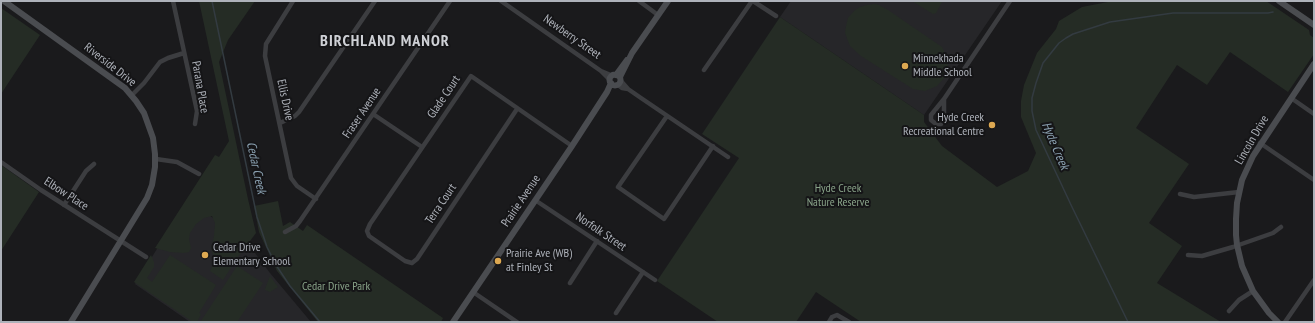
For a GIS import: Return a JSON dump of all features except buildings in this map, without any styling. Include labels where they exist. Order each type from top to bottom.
[{"type":"street","name":"Riverside Drive","points":[[4,1],[118,82],[132,95],[149,124],[155,145],[156,159],[153,181],[147,198],[71,322]]},
{"type":"street","name":"Parana Place","points":[[173,1],[197,111],[195,124]]},
{"type":"street","name":"Ellis Drive","points":[[293,1],[268,40],[264,51],[292,181],[316,199]]},
{"type":"street","points":[[280,123],[299,112],[375,1]]},
{"type":"street","name":"Fraser Avenue","points":[[285,232],[298,224],[316,199],[450,1]]},
{"type":"street","name":"Newberry Street","points":[[500,1],[728,157]]},
{"type":"street","points":[[639,1],[658,15]]},
{"type":"street","name":"Prairie Avenue","points":[[452,322],[628,63],[629,59],[668,1]]},
{"type":"street","points":[[704,70],[753,1],[776,16]]},
{"type":"street","points":[[944,99],[944,119],[940,124],[936,124],[931,120],[931,115],[944,99],[1010,1]]},
{"type":"street","points":[[1279,1],[1314,25]]},
{"type":"street","points":[[132,95],[144,83],[160,62],[184,53]]},
{"type":"street","name":"Lincoln Drive","points":[[1278,322],[1269,313],[1253,291],[1242,266],[1237,245],[1236,212],[1239,192],[1249,162],[1260,143],[1314,64]]},
{"type":"street","name":"Glade Court","points":[[367,231],[370,224],[471,76],[572,146]]},
{"type":"street","points":[[1291,98],[1314,114]]},
{"type":"street","name":"Terra Court","points":[[367,231],[369,236],[405,261],[412,263],[417,259],[517,108]]},
{"type":"street","points":[[373,114],[422,147]]},
{"type":"street","points":[[667,116],[618,187],[664,218],[713,146]]},
{"type":"street","points":[[1260,143],[1314,180]]},
{"type":"street","points":[[156,159],[177,162],[199,174]]},
{"type":"street","name":"Elbow Place","points":[[1,162],[41,190],[146,257]]},
{"type":"street","points":[[64,205],[86,171],[94,164]]},
{"type":"street","points":[[1180,194],[1194,197],[1239,192]]},
{"type":"street","name":"Norfolk Street","points":[[535,200],[655,280]]},
{"type":"street","points":[[1188,255],[1202,256],[1273,233],[1281,227]]},
{"type":"street","points":[[570,283],[597,241]]},
{"type":"street","points":[[616,313],[643,272]]},
{"type":"street","points":[[1285,322],[1314,280]]},
{"type":"street","points":[[1229,311],[1239,300],[1253,291]]},
{"type":"street","points":[[473,292],[517,322]]},
{"type":"street","points":[[829,322],[832,317],[837,315],[849,322]]},
{"type":"shaded area","name":"Minnekhada Middle School","points":[[791,1],[1002,1],[924,115],[780,17]]},
{"type":"shaded area","name":"Cedar Drive Elementary School","points":[[187,201],[243,237],[270,273],[311,322],[190,322],[135,284]]},
{"type":"green space","points":[[199,1],[255,1],[228,40],[219,62],[256,233],[223,280],[210,271],[215,261],[211,248],[215,223],[212,216],[204,218],[196,224],[190,233],[189,239],[191,248],[189,252],[170,252],[155,248],[215,155],[219,157],[229,141]]},
{"type":"green space","points":[[912,1],[942,2],[936,13],[933,14]]},
{"type":"green space","name":"Hyde Creek Nature Reserve","points":[[1113,1],[1266,1],[1309,30],[1310,35],[1314,38],[1314,54],[1288,92],[1230,52],[1207,85],[1177,65],[1136,128],[1189,164],[1149,223],[1182,246],[1157,283],[1221,322],[861,322],[816,292],[796,322],[718,322],[657,281],[739,158],[702,134],[780,17],[924,115],[924,122],[942,146],[997,187],[1028,171],[1036,153],[1021,117],[1021,101],[1024,85],[1037,53],[1056,29],[1059,21],[1082,7]]},
{"type":"green space","points":[[875,4],[888,10],[942,47],[947,57],[948,66],[945,77],[937,86],[925,91],[913,89],[861,56],[850,46],[845,33],[848,18],[860,7]]},
{"type":"green space","points":[[1,8],[40,35],[1,94]]},
{"type":"green space","points":[[1,165],[39,192],[1,251]]},
{"type":"green space","name":"Cedar Drive Park","points":[[278,201],[283,226],[290,222],[303,231],[307,225],[443,318],[441,322],[318,322],[277,271],[259,232],[254,206]]},
{"type":"green space","points":[[151,255],[154,262],[154,267],[147,278],[152,282],[170,255],[216,285],[199,313],[201,314],[197,322],[193,322],[134,282]]},
{"type":"green space","points":[[237,266],[263,283],[237,322],[202,322],[201,321]]},
{"type":"green space","points":[[270,276],[278,287],[270,292],[265,289]]},
{"type":"waterway","name":"Cedar Creek","points":[[212,1],[257,217],[267,247],[276,265],[290,286],[320,322]]},
{"type":"waterway","name":"Hyde Creek","points":[[1128,322],[1036,130],[1032,111],[1032,98],[1043,63],[1059,43],[1066,38],[1073,34],[1110,22],[1173,13],[1273,12]]},
{"type":"place","name":"Minnekhada Middle School","points":[[905,66]]},
{"type":"place","name":"Hyde Creek Recreational Centre","points":[[992,125]]},
{"type":"place","name":"Cedar Drive Elementary School","points":[[205,255]]},
{"type":"place","name":"Prairie Ave (WB) at Finley St","points":[[498,261]]},
{"type":"district","name":"BIRCHLAND MANOR","points":[[385,41]]}]
